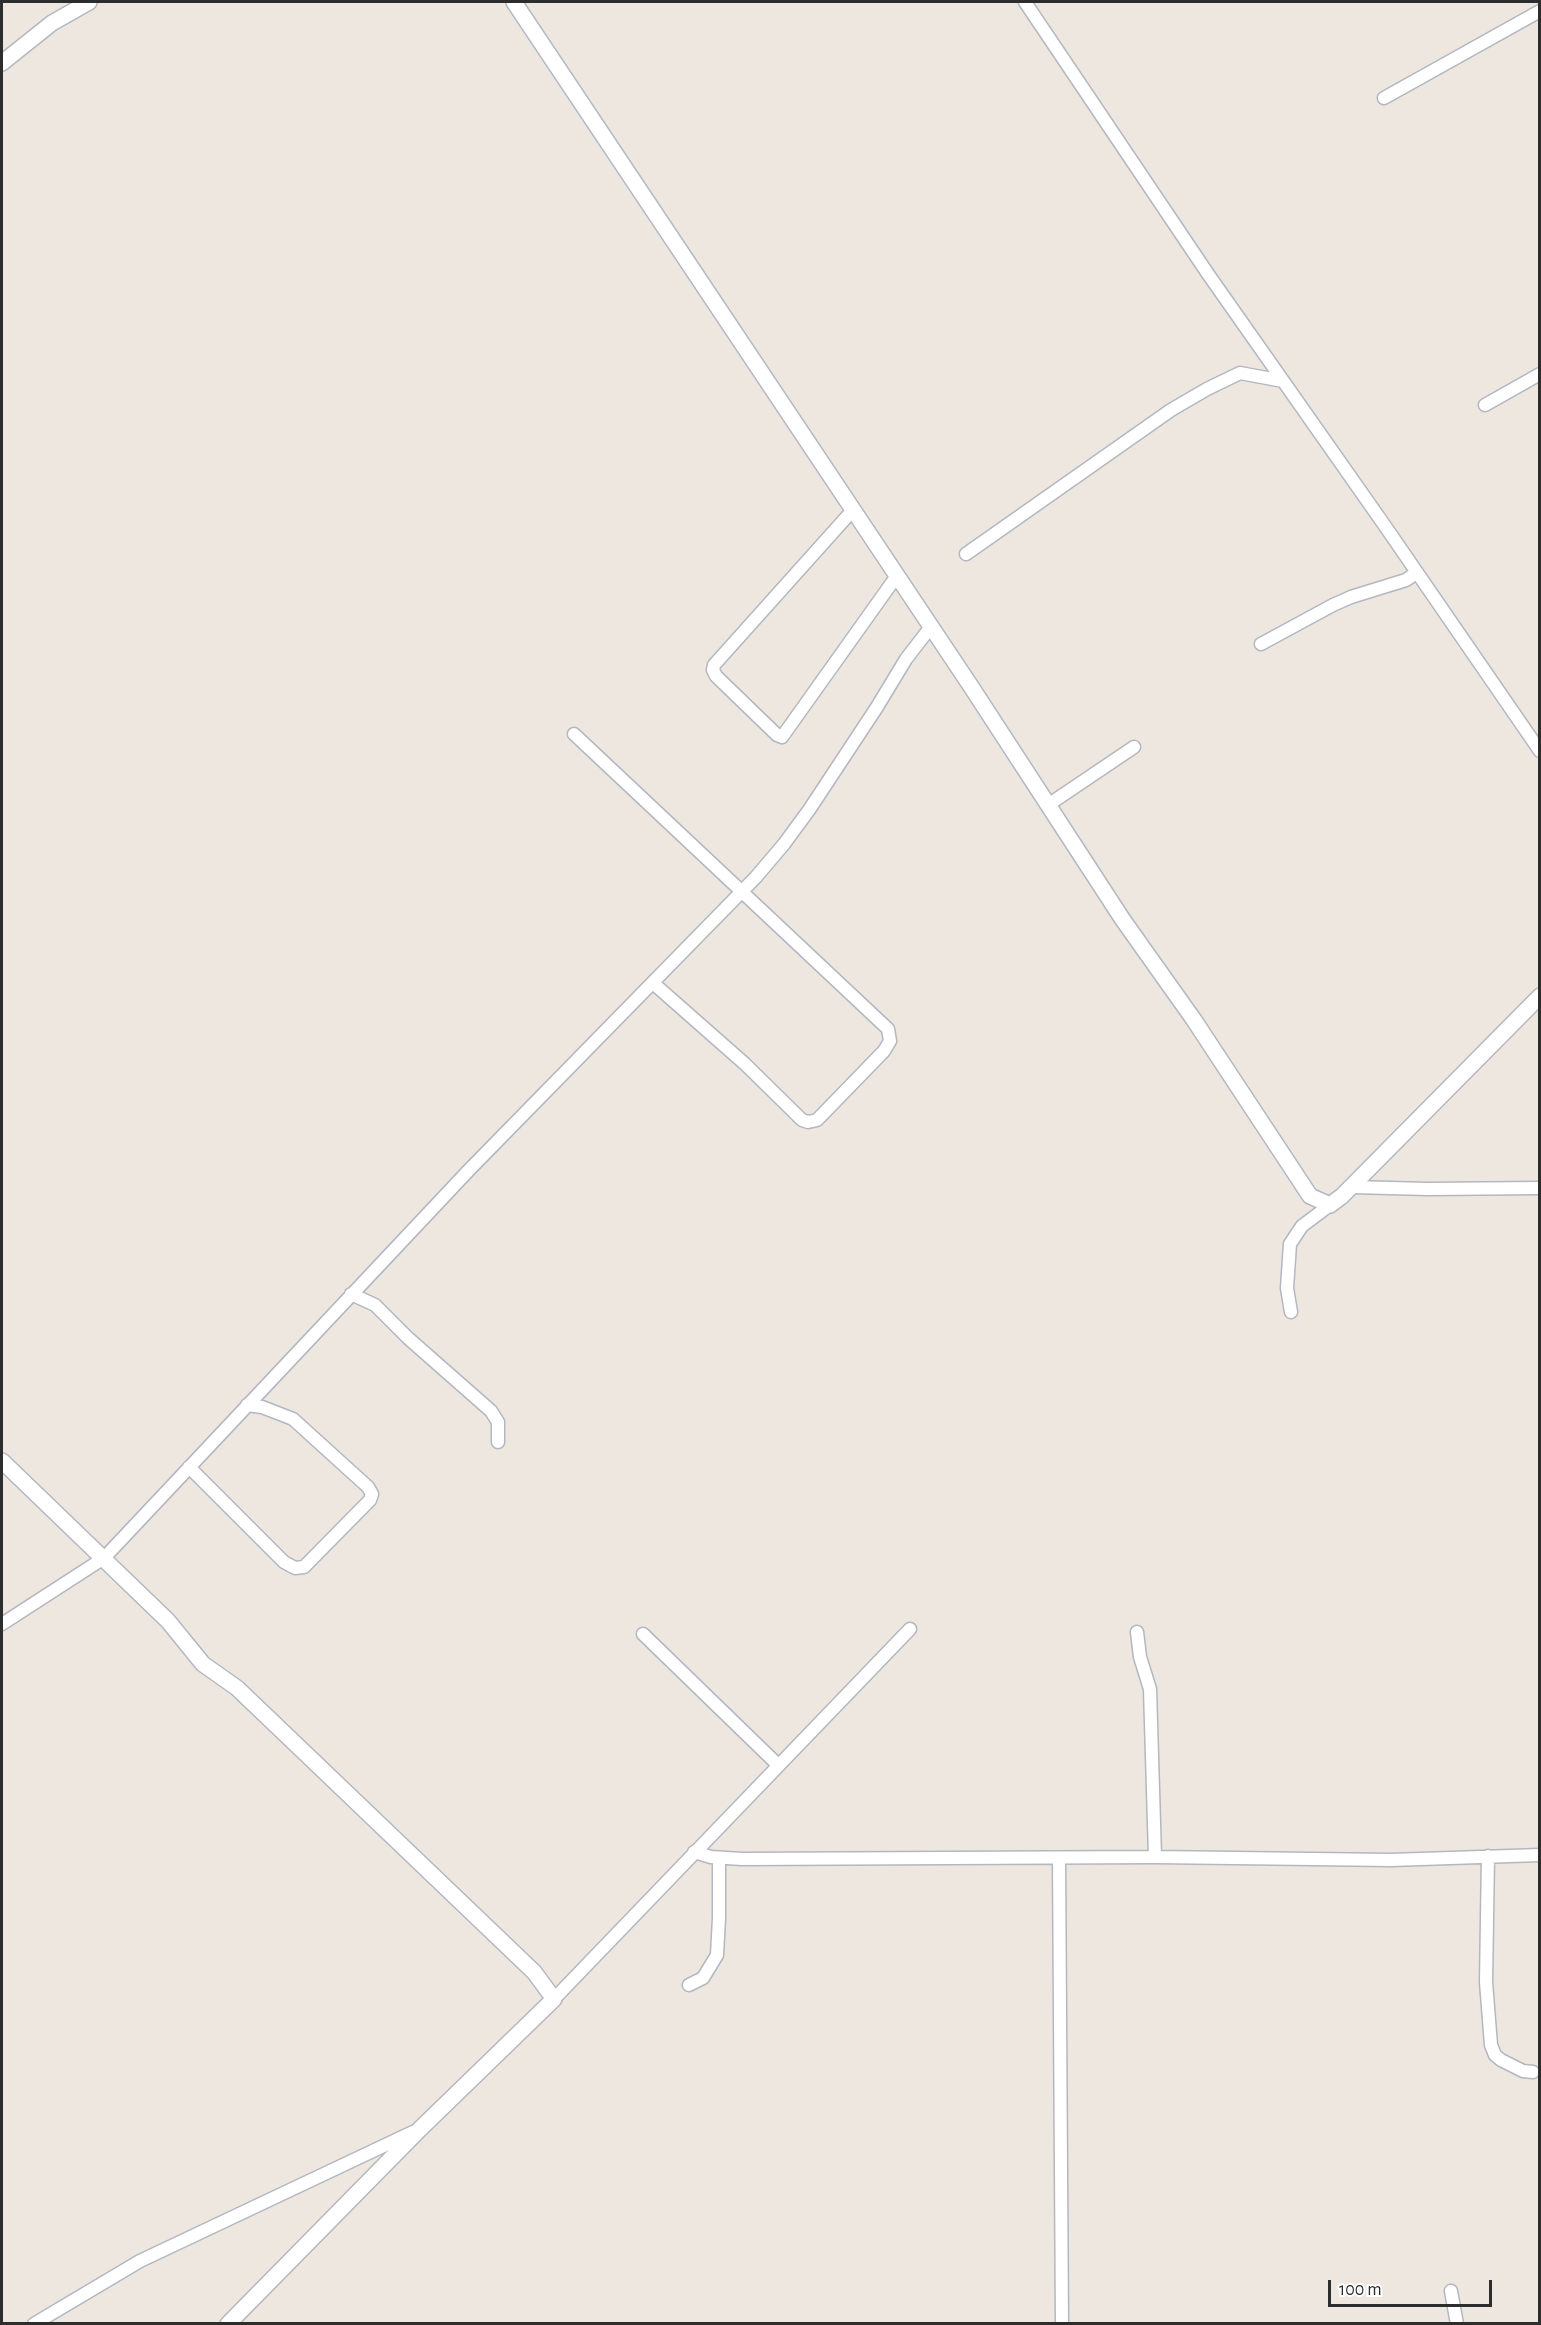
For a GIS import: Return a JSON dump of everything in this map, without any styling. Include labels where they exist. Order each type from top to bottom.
[{"type":"street","points":[[2,63],[52,23],[89,2]]},
{"type":"street","points":[[514,2],[1123,920],[1194,1020],[1303,1188],[1317,1200],[1330,1205]]},
{"type":"street","points":[[1025,2],[1208,274],[1539,752]]},
{"type":"street","points":[[1384,98],[1539,11]]},
{"type":"street","points":[[966,554],[1172,410],[1208,388],[1240,373],[1283,381]]},
{"type":"street","points":[[1485,405],[1539,374]]},
{"type":"street","points":[[852,511],[714,665],[716,676],[777,735],[782,737],[896,576]]},
{"type":"street","points":[[1262,644],[1333,604],[1406,580],[1416,573]]},
{"type":"street","points":[[2,1624],[104,1558],[351,1294],[742,891],[784,844],[809,810],[906,659],[930,628]]},
{"type":"street","points":[[574,734],[888,1029],[891,1041],[817,1119],[808,1122],[802,1120],[745,1064],[653,983]]},
{"type":"street","points":[[1048,805],[1134,747]]},
{"type":"street","points":[[1291,1312],[1287,1288],[1290,1244],[1302,1226],[1352,1187],[1539,996]]},
{"type":"street","points":[[1352,1187],[1539,1188]]},
{"type":"street","points":[[351,1294],[375,1305],[408,1338],[491,1411],[498,1422],[498,1442]]},
{"type":"street","points":[[189,1467],[284,1562],[295,1568],[304,1567],[370,1500],[372,1494],[368,1487],[292,1419],[262,1407],[247,1405]]},
{"type":"street","points":[[2,1461],[168,1621],[203,1664],[237,1688],[534,1972],[554,1999]]},
{"type":"street","points":[[228,2324],[420,2129],[554,1999],[777,1764],[910,1629]]},
{"type":"street","points":[[1137,1632],[1140,1657],[1150,1689],[1155,1857]]},
{"type":"street","points":[[643,1634],[777,1764]]},
{"type":"street","points":[[694,1852],[719,1858],[1155,1857],[1391,1860],[1539,1855]]},
{"type":"street","points":[[1488,1856],[1486,1982],[1491,2045],[1495,2055],[1501,2060],[1523,2071],[1533,2072]]},
{"type":"street","points":[[689,1985],[703,1978],[717,1955],[719,1858]]},
{"type":"street","points":[[1059,1858],[1062,2324]]},
{"type":"street","points":[[34,2324],[140,2261],[420,2129]]},
{"type":"street","points":[[1451,2291],[1456,2324]]}]
